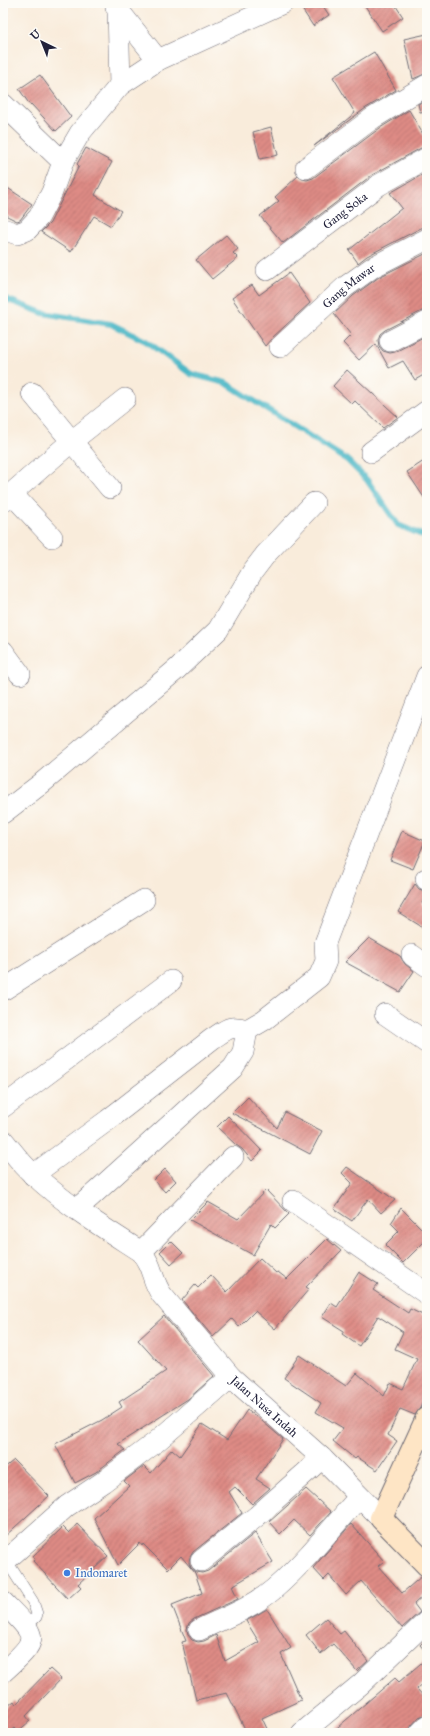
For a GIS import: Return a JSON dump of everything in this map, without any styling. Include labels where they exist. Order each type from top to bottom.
[{"type":"street","points":[[3,229],[17,234],[26,230],[35,221],[52,192],[63,162],[80,133],[120,85],[158,60],[283,3]]},
{"type":"street","points":[[116,6],[158,60]]},
{"type":"street","points":[[116,6],[120,85]]},
{"type":"street","points":[[306,168],[374,118],[427,85]]},
{"type":"street","points":[[3,104],[63,162]]},
{"type":"street","name":"Gang Soka","points":[[266,270],[379,186],[427,158]]},
{"type":"street","name":"Gang Mawar","points":[[280,347],[345,287],[374,267],[427,239]]},
{"type":"street","points":[[390,341],[427,322]]},
{"type":"street","points":[[32,393],[110,488]]},
{"type":"street","points":[[52,537],[8,498],[72,441],[125,400]]},
{"type":"street","points":[[371,452],[427,411]]},
{"type":"street","points":[[3,813],[42,783],[177,670],[218,630],[257,566],[266,554],[314,503]]},
{"type":"street","points":[[3,651],[20,674]]},
{"type":"street","points":[[77,1209],[233,1068],[243,1052],[247,1030],[264,1020],[319,976],[326,960],[325,943],[427,676]]},
{"type":"street","points":[[3,990],[144,900]]},
{"type":"street","points":[[3,1107],[171,982]]},
{"type":"street","points":[[385,1014],[427,1043]]},
{"type":"street","points":[[33,1175],[108,1120],[222,1032],[236,1026],[247,1030]]},
{"type":"street","points":[[3,1140],[33,1175],[77,1209],[141,1252],[152,1267],[156,1286],[162,1295],[232,1377]]},
{"type":"street","points":[[141,1252],[233,1157]]},
{"type":"street","points":[[293,1201],[427,1294]]},
{"type":"street","name":"Jalan Nusa Indah","points":[[4,1561],[67,1506],[103,1482],[156,1442],[232,1377],[322,1458],[381,1518]]},
{"type":"street","points":[[427,1418],[381,1518],[427,1565]]},
{"type":"street","points":[[201,1561],[257,1516],[322,1458]]},
{"type":"street","points":[[199,1630],[240,1611],[273,1590],[359,1497]]},
{"type":"street","points":[[3,1602],[31,1632],[31,1641],[28,1647],[3,1672]]},
{"type":"street","points":[[302,1733],[361,1684],[427,1620]]},
{"type":"street","points":[[420,1733],[427,1726]]},
{"type":"lane","points":[[4,1561],[33,1602],[37,1614],[36,1617],[26,1626]]},
{"type":"building","points":[[298,3],[321,3],[329,15],[313,26]]},
{"type":"building","points":[[363,3],[394,3],[403,17],[382,31]]},
{"type":"building","points":[[427,34],[427,73],[413,79],[404,39]]},
{"type":"building","points":[[374,52],[396,90],[366,108],[314,146],[355,113],[333,77]]},
{"type":"building","points":[[40,75],[71,117],[56,131],[31,104],[30,105],[19,89]]},
{"type":"building","points":[[427,99],[427,111],[420,112],[418,104]]},
{"type":"building","points":[[409,110],[427,141],[427,146],[372,175],[283,243],[260,216],[279,201],[275,197],[298,176],[307,180],[313,178],[380,128]]},
{"type":"building","points":[[271,127],[278,155],[260,159],[253,132]]},
{"type":"building","points":[[86,148],[112,162],[95,195],[121,211],[111,226],[94,216],[71,252],[41,232],[50,223],[79,166],[77,164]]},
{"type":"building","points":[[427,172],[427,227],[421,228],[367,256],[358,263],[349,250],[402,208],[390,193]]},
{"type":"building","points":[[3,185],[32,204],[20,220],[17,221],[3,214]]},
{"type":"building","points":[[226,235],[238,249],[233,253],[238,258],[212,279],[196,260]]},
{"type":"building","points":[[427,253],[427,310],[422,311],[385,330],[380,334],[378,340],[379,346],[383,351],[390,353],[395,352],[427,335],[427,373],[415,380],[403,361],[389,368],[376,344],[359,360],[343,343],[351,335],[334,314],[353,296],[379,277]]},
{"type":"building","points":[[289,273],[310,303],[265,346],[232,298],[252,285],[259,295]]},
{"type":"building","points":[[347,370],[398,417],[383,428],[355,401],[352,404],[333,386]]},
{"type":"building","points":[[427,459],[427,502],[407,472]]},
{"type":"building","points":[[402,831],[425,841],[413,869],[390,860]]},
{"type":"building","points":[[415,884],[419,889],[427,892],[427,895],[422,903],[427,908],[427,930],[398,912]]},
{"type":"building","points":[[369,938],[400,956],[405,964],[414,971],[400,992],[345,962]]},
{"type":"building","points":[[248,1097],[277,1128],[285,1112],[322,1131],[310,1154],[232,1113]]},
{"type":"building","points":[[228,1116],[262,1151],[252,1161],[242,1149],[217,1127]]},
{"type":"building","points":[[347,1167],[395,1200],[381,1213],[368,1199],[352,1221],[334,1209],[352,1183],[342,1173]]},
{"type":"building","points":[[165,1169],[176,1181],[165,1192],[154,1180]]},
{"type":"building","points":[[266,1190],[289,1214],[275,1228],[271,1224],[253,1255],[190,1220],[208,1202],[238,1219]]},
{"type":"building","points":[[401,1208],[427,1234],[427,1239],[403,1263],[385,1245],[399,1231],[391,1223]]},
{"type":"building","points":[[327,1239],[341,1251],[306,1287],[309,1289],[275,1329],[255,1311],[239,1327],[232,1319],[213,1337],[182,1300],[195,1285],[198,1288],[211,1275],[227,1292],[260,1258],[276,1273],[278,1272],[287,1279]]},
{"type":"building","points":[[171,1241],[183,1253],[171,1264],[160,1252]]},
{"type":"building","points":[[359,1272],[378,1284],[373,1290],[408,1313],[410,1309],[427,1317],[427,1393],[415,1415],[400,1409],[388,1435],[397,1441],[377,1470],[357,1457],[355,1459],[333,1441],[343,1428],[316,1412],[321,1403],[284,1378],[299,1355],[346,1386],[357,1373],[384,1396],[390,1383],[403,1389],[417,1359],[395,1349],[403,1332],[378,1316],[359,1346],[342,1334],[344,1331],[322,1317],[331,1303],[337,1307]]},
{"type":"building","points":[[164,1316],[214,1376],[188,1399],[118,1444],[125,1450],[96,1472],[75,1483],[55,1444],[102,1420],[122,1407],[119,1402],[166,1371],[138,1340]]},
{"type":"building","points":[[247,1410],[283,1439],[256,1479],[270,1488],[252,1504],[235,1487],[229,1492],[242,1513],[193,1552],[189,1563],[191,1568],[196,1572],[202,1573],[208,1571],[255,1533],[273,1562],[232,1586],[238,1599],[194,1619],[189,1623],[187,1629],[188,1635],[192,1640],[198,1642],[204,1641],[216,1635],[225,1661],[259,1642],[246,1621],[267,1609],[291,1648],[281,1654],[301,1700],[262,1718],[269,1733],[247,1733],[227,1693],[196,1700],[182,1642],[186,1641],[172,1605],[202,1593],[195,1573],[181,1556],[168,1569],[143,1544],[142,1546],[140,1543],[118,1565],[94,1518],[129,1486],[124,1481],[144,1466],[151,1473],[172,1449],[180,1456],[202,1424],[227,1440]]},
{"type":"building","points":[[14,1460],[49,1496],[3,1538],[3,1469]]},
{"type":"building","points":[[306,1489],[331,1512],[310,1535],[294,1520],[280,1534],[269,1522]]},
{"type":"building","name":"Indomaret","points":[[77,1524],[108,1556],[78,1584],[81,1587],[68,1599],[33,1561],[35,1559],[32,1557],[63,1527],[69,1533]]},
{"type":"building","points":[[351,1524],[384,1561],[378,1566],[402,1593],[422,1576],[427,1577],[427,1592],[414,1604],[420,1612],[402,1628],[361,1581],[346,1595],[329,1575],[324,1580],[313,1568]]},
{"type":"building","points":[[326,1618],[340,1634],[344,1631],[368,1661],[357,1671],[333,1644],[321,1654],[306,1635]]},
{"type":"building","points":[[427,1638],[427,1653],[420,1645]]},
{"type":"building","points":[[427,1658],[427,1680],[417,1689],[427,1700],[427,1714],[419,1717],[412,1725],[408,1733],[331,1733],[395,1678],[399,1682]]},
{"type":"building","points":[[50,1669],[61,1679],[26,1716],[30,1721],[17,1732],[14,1728],[8,1733],[3,1733],[3,1710],[14,1701],[16,1704]]},
{"type":"waterway","points":[[3,298],[43,313],[111,324],[146,341],[191,374],[226,383],[347,460],[367,480],[398,525],[427,537]]},
{"type":"place","name":"Indomaret","points":[[67,1573]]}]
